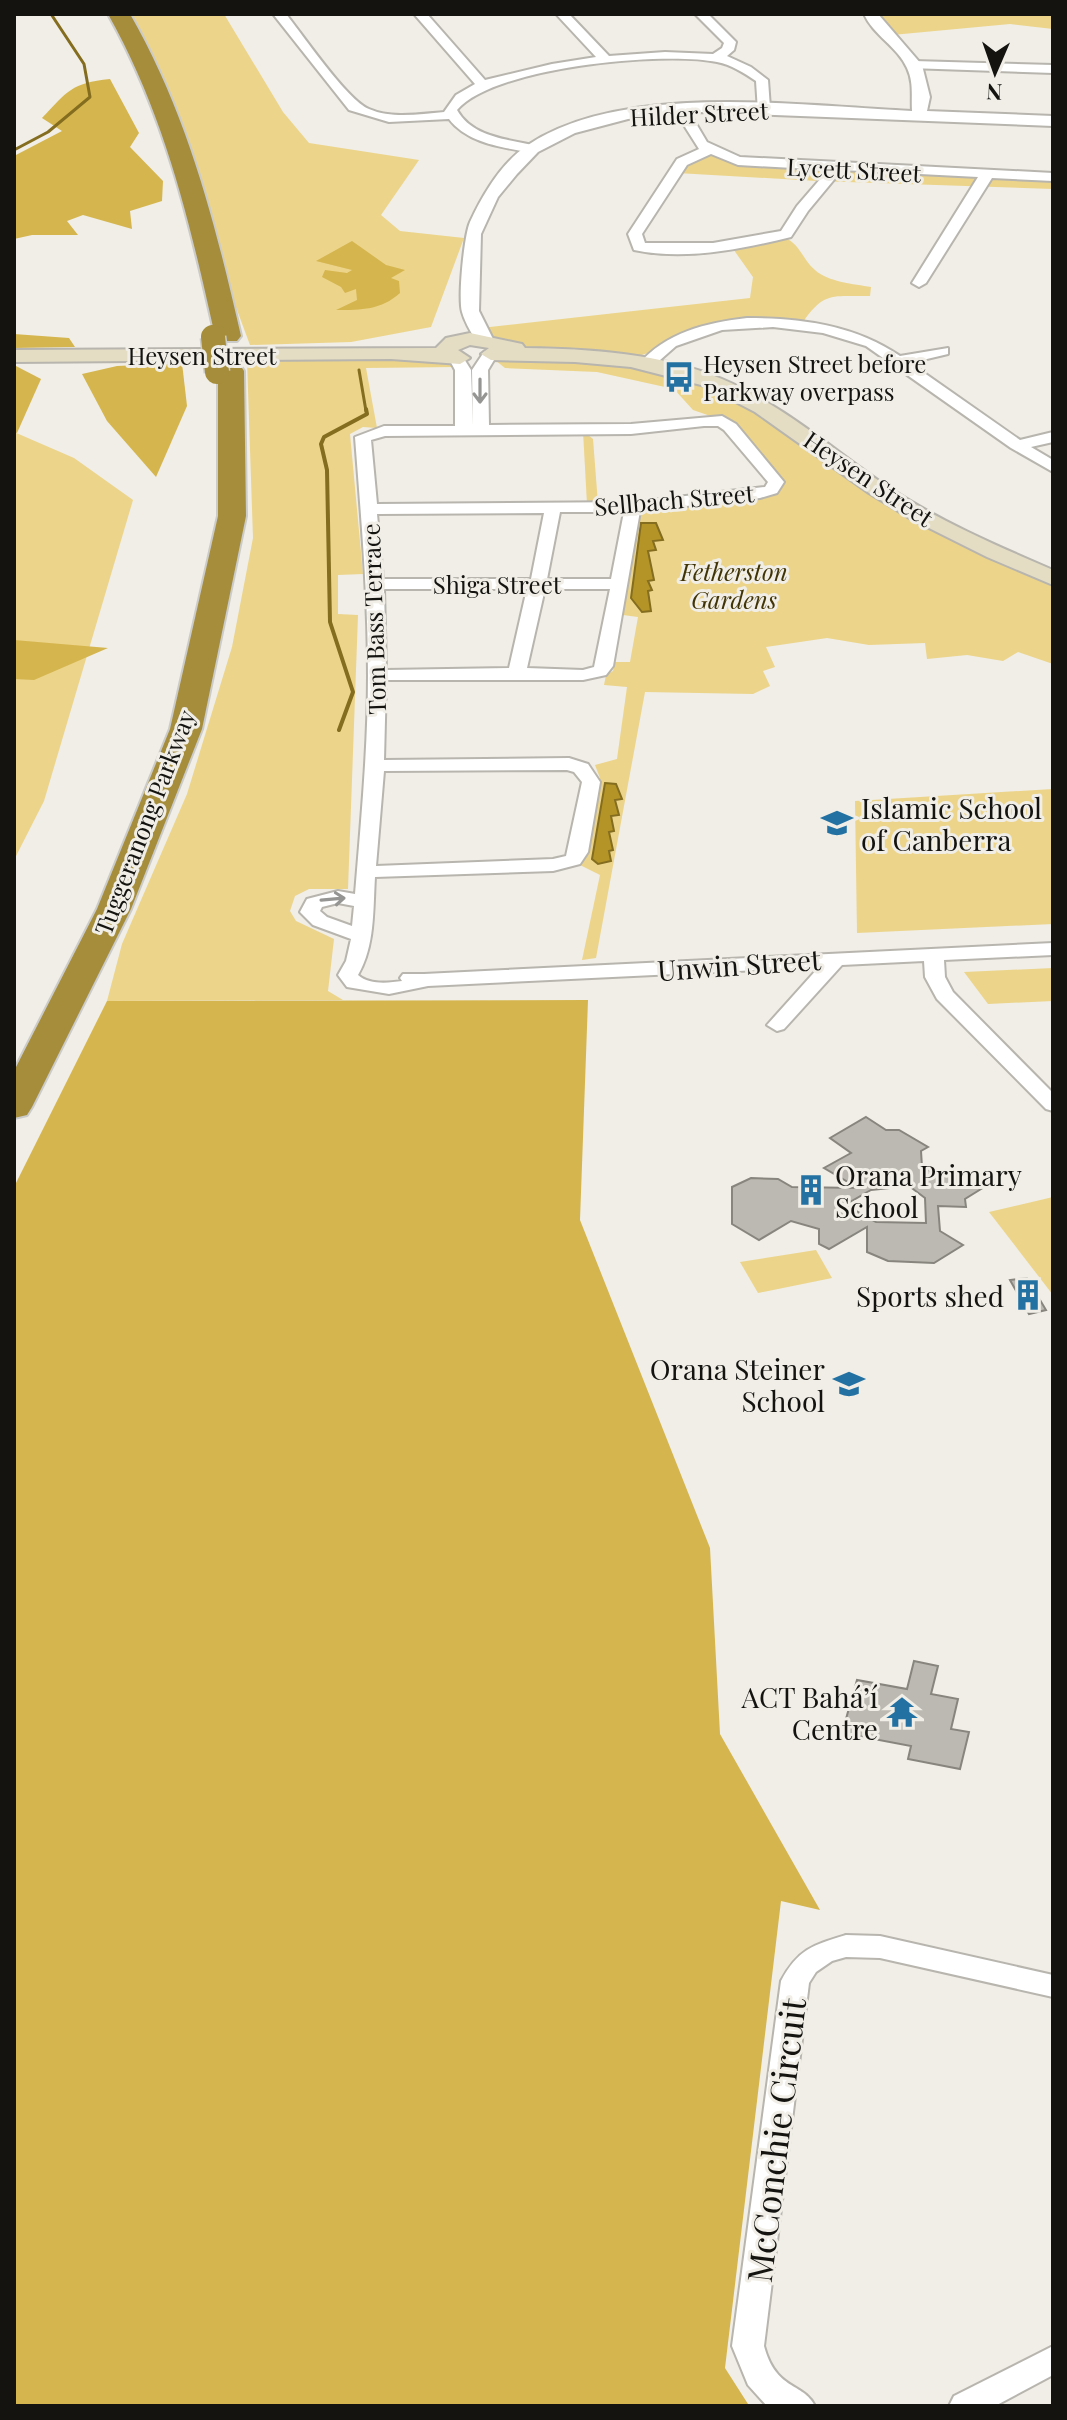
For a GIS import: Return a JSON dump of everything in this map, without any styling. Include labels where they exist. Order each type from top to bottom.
[{"type":"highway","name":"Tuggeranong Parkway","points":[[104,14],[140,77],[165,141],[220,337]]},
{"type":"highway","name":"Tuggeranong Parkway","points":[[14,1107],[114,909],[186,729],[232,516],[220,337],[191,175],[154,76],[119,14]]},
{"type":"highway","name":"Tuggeranong Parkway","points":[[14,1065],[93,911],[165,732],[210,548],[224,372]]},
{"type":"main road","name":"Heysen Street","points":[[14,356],[391,353],[453,349],[473,359],[489,349],[649,362],[752,400],[899,503],[991,551],[1053,578]]},
{"type":"street","points":[[279,14],[354,107],[363,113],[396,118],[452,115]]},
{"type":"street","points":[[420,14],[483,85]]},
{"type":"street","points":[[562,14],[607,61]]},
{"type":"street","points":[[701,14],[730,42],[728,50],[717,57]]},
{"type":"street","points":[[871,14],[875,23],[914,65],[922,97],[919,99],[926,117]]},
{"type":"street","points":[[1023,54],[1027,69]]},
{"type":"street","points":[[532,149],[489,140],[469,131],[450,110],[456,102],[483,85],[573,64],[666,56],[717,57],[745,66],[762,80],[763,108]]},
{"type":"street","points":[[914,65],[1053,69]]},
{"type":"street","points":[[680,108],[693,132],[708,150],[682,162],[635,234],[639,247],[669,251],[758,241],[786,234],[802,209],[837,168]]},
{"type":"street","name":"Hilder Street","points":[[453,349],[470,311],[473,234],[490,196],[532,149],[597,121],[680,108],[763,108],[1053,121]]},
{"type":"street","name":"Lycett Street","points":[[708,150],[738,161],[986,176],[1053,177]]},
{"type":"street","points":[[919,283],[986,176]]},
{"type":"street","name":"Hilder Street","points":[[470,311],[489,349]]},
{"type":"street","points":[[649,362],[675,341],[710,329],[772,323],[845,334],[871,343],[1053,467]]},
{"type":"street","points":[[453,349],[463,370],[472,430]]},
{"type":"street","points":[[472,430],[480,370],[489,349]]},
{"type":"street","points":[[898,361],[943,351]]},
{"type":"street","name":"Sellbach Street","points":[[369,509],[633,507],[760,493],[771,490],[776,482],[722,421],[631,429],[472,430]]},
{"type":"street","name":"Tom Bass Terrace","points":[[356,961],[361,936],[375,766],[377,675],[375,588],[363,437],[378,431],[472,430]]},
{"type":"street","points":[[1017,445],[1053,437]]},
{"type":"street","points":[[517,673],[553,507]]},
{"type":"street","points":[[377,675],[583,675],[600,671],[604,666],[633,507]]},
{"type":"street","name":"Shiga Street","points":[[375,588],[618,589]]},
{"type":"street","points":[[367,872],[553,865],[573,860],[578,852],[591,782],[581,768],[569,764],[375,766]]},
{"type":"street","points":[[361,936],[320,921],[310,912],[314,903],[326,898],[364,902]]},
{"type":"street","name":"Unwin Street","points":[[356,961],[348,975],[354,983],[383,987],[424,980],[1053,949]]},
{"type":"street","points":[[933,954],[935,977],[944,995],[1053,1105]]},
{"type":"street","points":[[777,1025],[838,958]]},
{"type":"street","name":"McConchie Circuit","points":[[799,2406],[787,2403],[761,2383],[748,2346],[795,1981],[806,1964],[823,1953],[846,1946],[880,1947],[1053,1986]]},
{"type":"street","points":[[965,2406],[1053,2360]]},
{"type":"green space","points":[[117,14],[224,14],[283,112],[309,143],[419,160],[381,215],[400,231],[464,238],[431,327],[351,342],[250,345],[204,221]]},
{"type":"green space","points":[[876,14],[1053,14],[1053,29],[1010,24],[892,35]]},
{"type":"green space","points":[[708,152],[729,161],[1053,178],[1053,189],[677,173],[687,162]]},
{"type":"green space","points":[[784,237],[820,274],[871,287],[870,296],[831,297],[818,305],[803,322],[734,322],[694,329],[637,356],[549,348],[506,348],[496,346],[481,328],[750,298],[753,277],[731,246]]},
{"type":"green space","points":[[433,358],[452,361],[456,367],[366,368],[377,428],[363,427],[350,434],[363,574],[338,575],[338,614],[358,615],[348,889],[309,889],[295,896],[290,911],[296,921],[334,939],[328,991],[343,1000],[107,1001],[122,944],[187,794],[232,647],[253,538],[247,360]]},
{"type":"green space","name":"Fetherston Gardens","points":[[507,358],[621,365],[669,375],[750,406],[873,494],[1053,584],[1053,664],[1018,652],[1003,661],[967,655],[927,659],[925,643],[869,645],[827,638],[766,647],[775,667],[763,671],[770,686],[753,694],[645,692],[596,958],[582,960],[600,875],[580,865],[600,778],[595,765],[617,759],[627,687],[604,685],[606,675],[613,671],[615,662],[630,662],[638,617],[623,615],[639,515],[648,510],[774,492],[781,488],[781,480],[722,420],[693,410],[674,389],[597,372],[505,368],[495,360]]},
{"type":"green space","points":[[583,431],[593,439],[598,504],[587,504]]},
{"type":"green space","points":[[14,432],[74,458],[133,500],[44,801],[14,860]]},
{"type":"green space","points":[[1053,789],[1053,924],[857,933],[855,801]]},
{"type":"green space","points":[[1053,968],[1053,1001],[988,1004],[964,972]]},
{"type":"green space","points":[[1053,1197],[1053,1295],[989,1212]]},
{"type":"green space","points":[[816,1250],[832,1278],[758,1293],[740,1262]]},
{"type":"shaded area","points":[[110,79],[139,133],[130,147],[163,181],[162,201],[130,211],[132,229],[83,215],[67,221],[78,235],[32,235],[14,239],[14,156],[62,131],[42,118],[71,90]]},
{"type":"shaded area","points":[[352,241],[386,265],[405,270],[391,278],[399,281],[400,293],[393,299],[363,309],[336,310],[357,300],[356,289],[345,293],[341,287],[322,277],[325,270],[347,273],[352,270],[316,261]]},
{"type":"shaded area","points":[[14,334],[69,338],[75,347],[14,348]]},
{"type":"shaded area","points":[[182,363],[187,406],[156,477],[107,421],[82,374],[117,366]]},
{"type":"shaded area","points":[[14,365],[41,379],[17,433],[14,432]]},
{"type":"shaded area","points":[[641,523],[656,523],[663,540],[653,541],[656,550],[648,551],[654,580],[648,581],[652,590],[648,591],[651,611],[642,612],[631,598]]},
{"type":"shaded area","points":[[14,640],[108,648],[34,680],[14,679]]},
{"type":"shaded area","points":[[605,783],[616,784],[622,799],[615,800],[619,815],[611,816],[614,831],[609,832],[613,850],[609,851],[611,861],[598,864],[592,859]]},
{"type":"shaded area","points":[[588,1000],[580,1220],[710,1548],[720,1734],[820,1910],[781,1901],[725,2368],[748,2404],[753,2406],[14,2406],[14,1187],[107,1001]]},
{"type":"building","name":"Orana Primary School","points":[[866,1117],[886,1130],[899,1130],[928,1147],[921,1151],[922,1167],[941,1177],[952,1170],[981,1189],[965,1199],[966,1207],[938,1206],[940,1231],[963,1245],[934,1263],[888,1261],[867,1252],[867,1227],[829,1249],[819,1244],[819,1229],[791,1221],[759,1240],[732,1224],[732,1187],[751,1178],[778,1179],[792,1187],[858,1188],[824,1168],[851,1153],[830,1138]],"holes":[[[909,1186],[925,1198],[926,1223],[876,1222],[845,1205],[871,1190]]]},
{"type":"building","name":"Sports shed","points":[[1027,1278],[1046,1310],[1029,1314],[1010,1280]]},
{"type":"building","name":"ACT Bahá’í Centre","points":[[914,1661],[938,1666],[931,1694],[958,1699],[951,1729],[969,1732],[960,1769],[908,1759],[911,1746],[842,1733],[857,1680],[907,1689]]},
{"type":"waterway","points":[[14,150],[48,132],[90,97],[84,64],[51,14]]},
{"type":"waterway","points":[[359,370],[366,411]]},
{"type":"waterway","points":[[339,730],[353,692],[330,622],[327,470],[321,444],[324,437],[367,414],[366,409]]},
{"type":"place","name":"Heysen Street before Parkway overpass","points":[[679,377]]},
{"type":"place","name":"Islamic School of Canberra","points":[[837,823]]},
{"type":"place","name":"Orana Primary School","points":[[811,1190]]},
{"type":"place","name":"Sports shed","points":[[1028,1295]]},
{"type":"place","name":"Orana Steiner School","points":[[849,1384]]},
{"type":"place","name":"ACT Bahá’í Centre","points":[[902,1712]]}]
